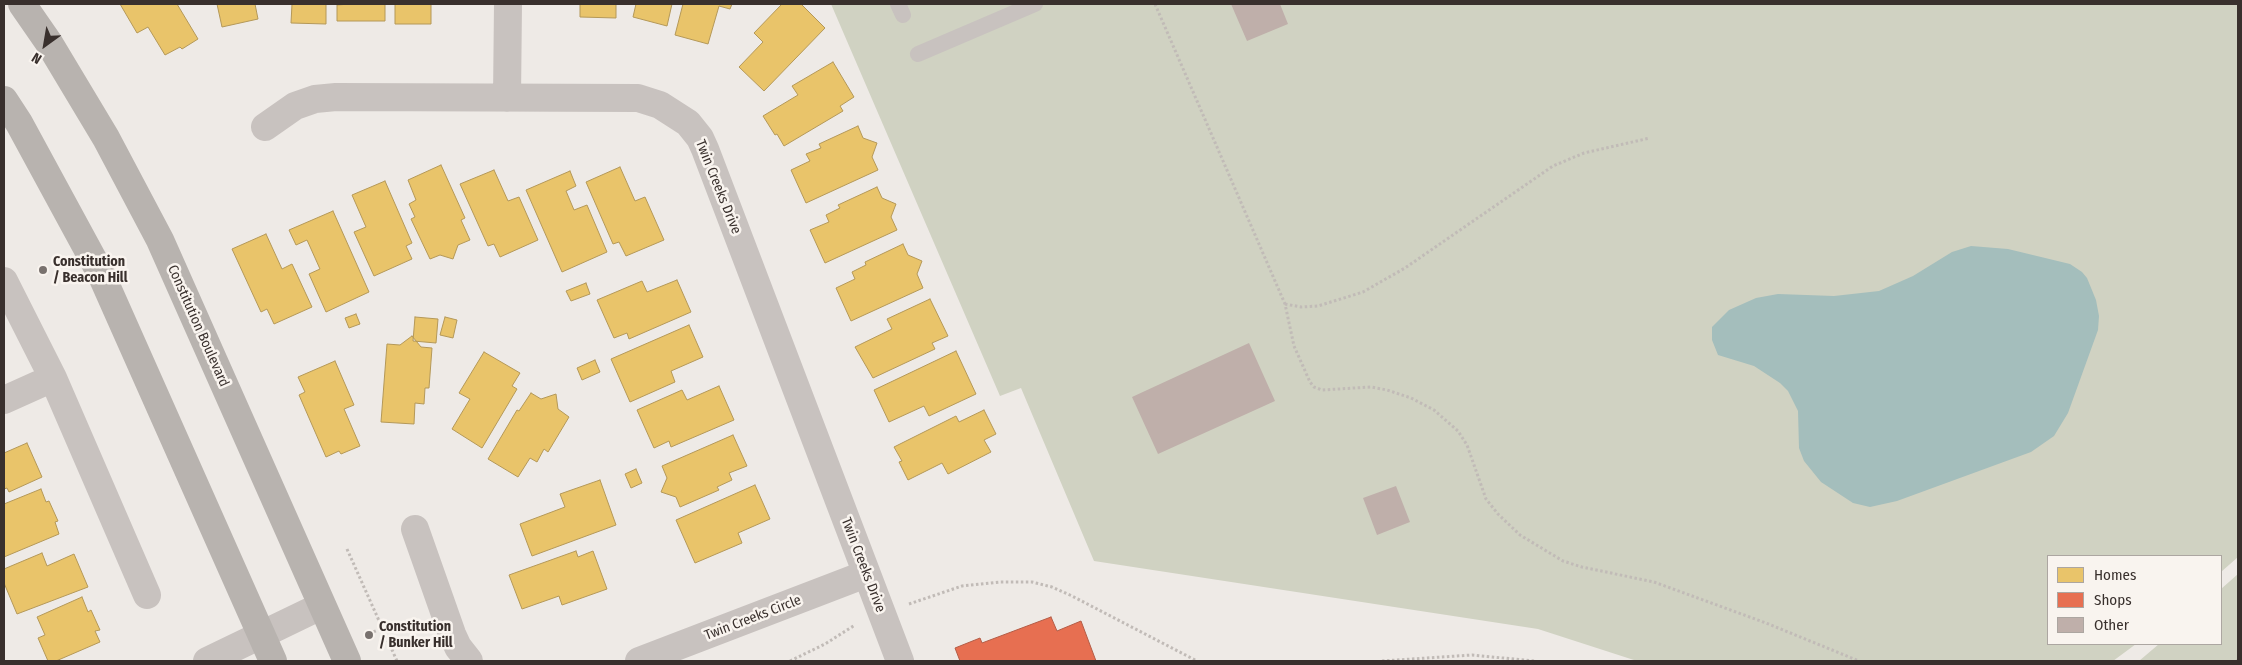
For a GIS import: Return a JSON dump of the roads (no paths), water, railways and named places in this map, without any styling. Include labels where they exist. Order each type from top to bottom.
[{"type":"main road","name":"Constitution Boulevard","points":[[22,4],[48,42],[106,138],[160,240],[321,606],[348,661]]},
{"type":"main road","points":[[4,100],[19,123],[101,274],[273,661]]},
{"type":"street","points":[[508,4],[508,98]]},
{"type":"street","name":"Twin Creeks Drive","points":[[265,127],[295,106],[315,99],[336,97],[638,98],[660,104],[688,123],[705,149],[900,661]]},
{"type":"street","points":[[4,281],[53,378],[147,595]]},
{"type":"street","points":[[4,400],[53,378]]},
{"type":"street","points":[[415,529],[452,634],[458,647],[469,661]]},
{"type":"street","name":"Twin Creeks Circle","points":[[639,661],[866,574]]},
{"type":"street","points":[[207,661],[321,606]]},
{"type":"lane","points":[[918,54],[1035,4]]},
{"type":"water","points":[[1971,246],[2008,249],[2070,264],[2087,278],[2096,300],[2099,316],[2098,330],[2068,413],[2054,436],[2031,452],[1897,501],[1870,507],[1853,503],[1821,482],[1804,461],[1799,448],[1798,411],[1788,391],[1780,383],[1754,366],[1718,355],[1712,340],[1712,327],[1729,310],[1756,298],[1778,294],[1834,296],[1879,291],[1913,276],[1952,252]]},
{"type":"place","name":"Constitution / Beacon Hill","points":[[43,270]]},
{"type":"place","name":"Constitution / Bunker Hill","points":[[369,635]]}]
